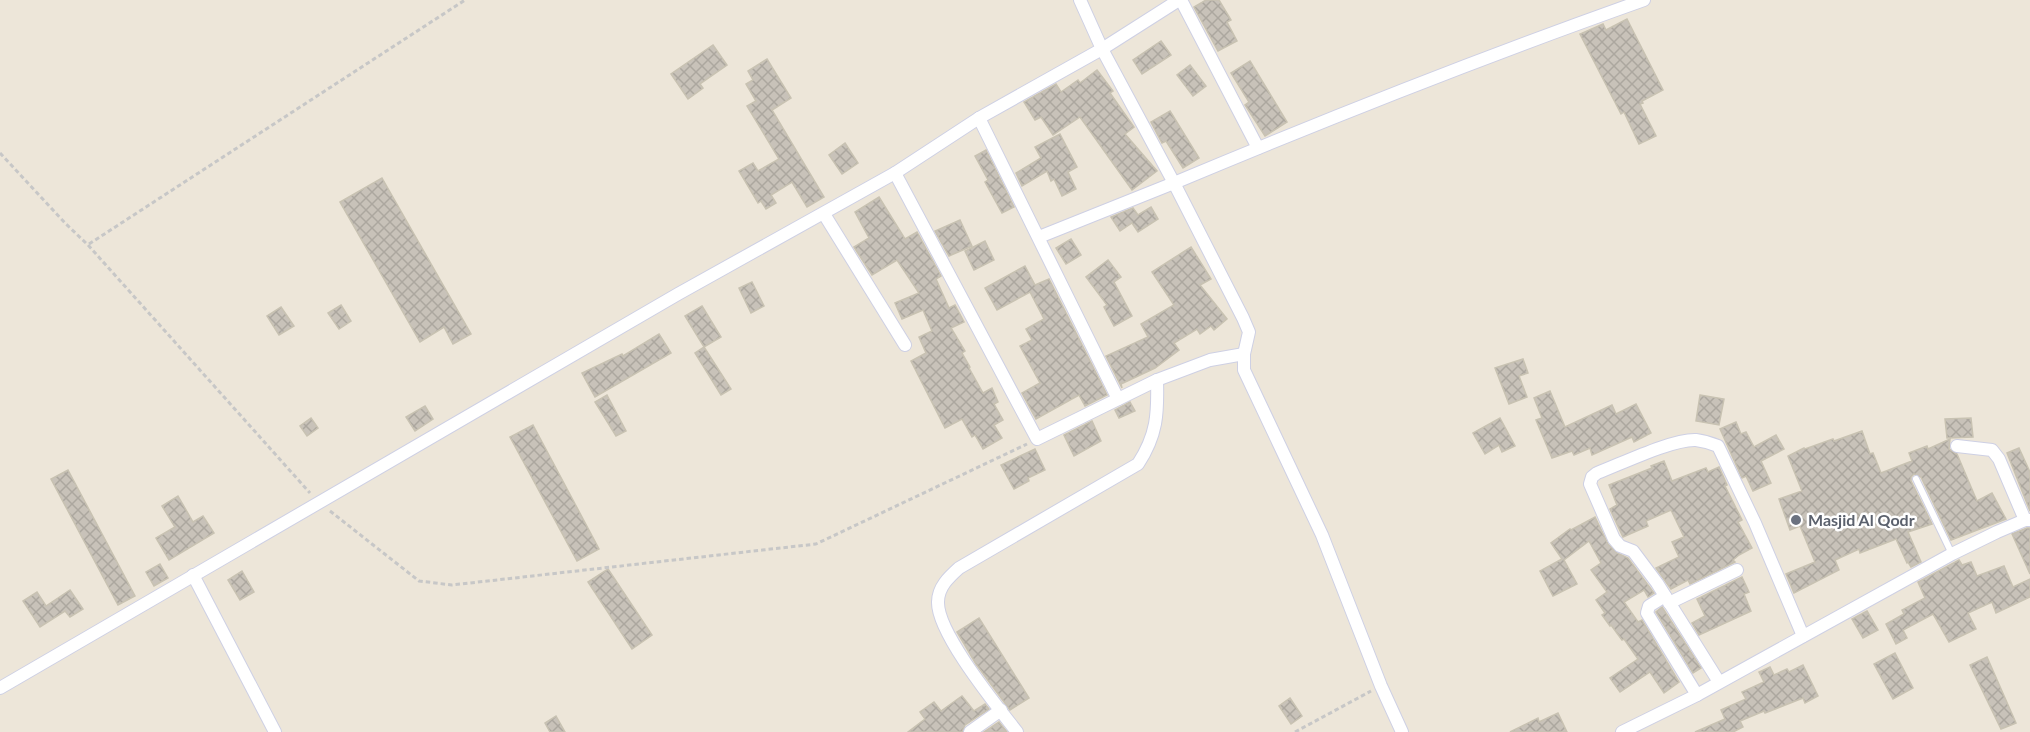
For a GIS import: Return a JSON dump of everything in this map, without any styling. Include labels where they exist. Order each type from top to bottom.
[{"type":"street","points":[[1080,0],[1102,49],[1243,318],[1248,332],[1244,370],[1322,535],[1381,686],[1402,732]]},
{"type":"street","points":[[0,688],[678,294],[895,173],[979,118],[1102,49],[1180,0],[1258,148]]},
{"type":"street","points":[[1039,237],[1258,148],[1644,0]]},
{"type":"street","points":[[979,118],[1118,399]]},
{"type":"street","points":[[895,173],[1037,439],[1157,381],[1210,360],[1244,354]]},
{"type":"street","points":[[824,214],[905,345]]},
{"type":"street","points":[[1017,732],[951,638],[940,615],[938,602],[940,590],[959,568],[1138,464],[1146,451],[1158,416],[1157,381]]},
{"type":"street","points":[[1719,682],[1667,600],[1632,551],[1620,546],[1614,539],[1590,484],[1592,477],[1597,473],[1673,444],[1693,440],[1718,446],[1755,523],[1803,636]]},
{"type":"street","points":[[1622,732],[1697,695],[1952,554],[2027,520],[1999,459],[1992,450],[1957,446]]},
{"type":"street","points":[[1697,695],[1647,613],[1649,606],[1737,570]]},
{"type":"street","points":[[193,575],[275,732]]},
{"type":"street","points":[[970,732],[1001,710]]},
{"type":"lane","points":[[1916,479],[1952,554]]},
{"type":"path","points":[[88,245],[465,0]]},
{"type":"path","points":[[0,153],[88,245],[318,502],[418,580],[452,585],[816,544],[1037,439]]},
{"type":"path","points":[[1295,732],[1381,686]]},
{"type":"building","points":[[1206,0],[1219,0],[1231,20],[1227,22],[1237,41],[1218,51],[1194,7]]},
{"type":"building","points":[[1627,19],[1663,90],[1640,104],[1656,136],[1639,144],[1624,112],[1621,114],[1580,34],[1603,24],[1606,30]]},
{"type":"building","points":[[1161,41],[1171,55],[1142,74],[1133,60]]},
{"type":"building","points":[[713,45],[727,65],[700,84],[703,88],[688,99],[671,74]]},
{"type":"building","points":[[767,59],[791,98],[772,110],[824,197],[807,207],[792,182],[771,195],[776,203],[766,209],[761,201],[758,203],[739,171],[753,163],[758,171],[779,159],[747,106],[756,101],[746,84],[753,80],[748,71]]},
{"type":"building","points":[[1250,61],[1287,122],[1265,136],[1245,105],[1249,102],[1231,73]]},
{"type":"building","points":[[1190,65],[1206,86],[1193,96],[1177,75]]},
{"type":"building","points":[[1097,70],[1113,91],[1110,93],[1134,127],[1125,134],[1157,171],[1132,190],[1080,117],[1053,135],[1041,117],[1035,120],[1024,102],[1056,84],[1061,92],[1078,80],[1080,83]]},
{"type":"building","points":[[1170,111],[1199,158],[1183,168],[1166,141],[1162,143],[1151,122]]},
{"type":"building","points":[[1060,134],[1077,167],[1068,172],[1076,189],[1062,196],[1054,179],[1051,181],[1047,171],[1022,186],[1016,173],[1041,158],[1035,147]]},
{"type":"building","points":[[845,143],[858,163],[842,174],[829,155]]},
{"type":"building","points":[[986,150],[1014,207],[1002,213],[985,182],[988,180],[975,156]]},
{"type":"building","points":[[382,178],[471,334],[453,344],[444,327],[420,342],[340,202]]},
{"type":"building","points":[[879,197],[905,239],[917,232],[941,276],[936,279],[949,308],[955,305],[964,322],[951,328],[965,351],[962,353],[969,368],[983,393],[992,388],[998,402],[994,404],[1003,420],[994,425],[1002,438],[983,449],[975,435],[972,437],[962,419],[945,428],[911,361],[926,353],[919,337],[932,331],[923,310],[902,319],[895,303],[919,293],[897,260],[872,275],[854,247],[869,238],[855,212]]},
{"type":"building","points":[[1151,207],[1158,219],[1138,232],[1132,223],[1120,231],[1111,217],[1133,208],[1138,215]]},
{"type":"building","points":[[960,220],[972,246],[949,256],[935,231]]},
{"type":"building","points":[[1071,239],[1081,255],[1066,264],[1056,248]]},
{"type":"building","points":[[985,241],[994,260],[974,270],[965,251]]},
{"type":"building","points":[[1191,247],[1211,279],[1200,285],[1227,319],[1214,330],[1211,326],[1200,334],[1197,329],[1174,343],[1179,350],[1155,368],[1121,384],[1122,388],[1106,356],[1148,337],[1141,324],[1174,305],[1152,272]]},
{"type":"building","points":[[1108,260],[1121,277],[1114,282],[1132,316],[1114,326],[1104,307],[1107,305],[1086,277]]},
{"type":"building","points":[[1025,266],[1035,285],[1049,279],[1107,395],[1085,406],[1079,395],[1036,419],[1022,393],[1040,383],[1020,346],[1032,340],[1026,329],[1044,319],[1030,292],[997,310],[985,288]]},
{"type":"building","points":[[752,282],[764,306],[751,313],[739,288]]},
{"type":"building","points":[[341,305],[351,321],[339,329],[328,313]]},
{"type":"building","points":[[702,306],[721,337],[704,347],[685,316]]},
{"type":"building","points":[[281,307],[294,326],[279,335],[267,316]]},
{"type":"building","points":[[659,334],[671,353],[595,397],[582,373],[622,354],[623,356]]},
{"type":"building","points":[[704,347],[731,389],[721,395],[695,353]]},
{"type":"building","points":[[1523,359],[1528,373],[1519,376],[1527,397],[1509,404],[1495,368]]},
{"type":"building","points":[[1550,391],[1565,427],[1612,405],[1616,414],[1636,404],[1651,433],[1634,442],[1632,437],[1592,455],[1590,448],[1574,455],[1572,451],[1552,458],[1536,420],[1542,418],[1534,398]]},
{"type":"building","points":[[607,395],[626,431],[616,436],[595,402]]},
{"type":"building","points":[[1700,395],[1724,399],[1719,425],[1696,421]]},
{"type":"building","points":[[1130,402],[1135,411],[1119,418],[1115,410]]},
{"type":"building","points":[[425,406],[433,419],[415,431],[406,417]]},
{"type":"building","points":[[311,418],[318,428],[307,436],[300,426]]},
{"type":"building","points":[[1500,418],[1515,446],[1502,452],[1499,445],[1485,454],[1473,433]]},
{"type":"building","points":[[1971,418],[1973,437],[1947,438],[1945,419]]},
{"type":"building","points":[[1092,421],[1101,441],[1074,456],[1064,435]]},
{"type":"building","points":[[1736,422],[1741,434],[1746,432],[1754,447],[1776,435],[1784,449],[1761,461],[1771,483],[1753,491],[1746,476],[1742,478],[1720,429]]},
{"type":"building","points":[[533,425],[599,549],[577,561],[510,437]]},
{"type":"building","points":[[1862,431],[1870,454],[1873,453],[1881,473],[1912,461],[1909,453],[1927,446],[1928,449],[1950,439],[1949,449],[1957,454],[1977,501],[1992,493],[2006,519],[1951,540],[1921,477],[1914,474],[1911,481],[1932,524],[1908,532],[1921,562],[1911,567],[1896,539],[1860,553],[1859,549],[1835,560],[1839,570],[1794,593],[1786,574],[1815,562],[1800,526],[1790,530],[1779,499],[1802,491],[1788,456],[1804,448]]},
{"type":"building","points":[[2019,448],[2030,472],[2030,511],[2007,453]]},
{"type":"building","points":[[1035,449],[1045,470],[1028,478],[1029,481],[1014,489],[1001,465]]},
{"type":"building","points":[[1664,461],[1672,481],[1706,468],[1708,472],[1719,467],[1727,485],[1725,486],[1742,520],[1738,522],[1752,548],[1739,555],[1733,560],[1735,562],[1690,584],[1688,580],[1671,589],[1656,568],[1679,557],[1672,542],[1684,537],[1671,510],[1646,521],[1648,526],[1623,537],[1610,509],[1617,505],[1609,485]]},
{"type":"building","points":[[68,470],[135,596],[118,605],[51,479]]},
{"type":"building","points":[[178,496],[193,522],[203,516],[214,533],[169,560],[156,538],[175,527],[162,506]]},
{"type":"building","points":[[1595,517],[1608,544],[1617,553],[1628,558],[1654,593],[1648,597],[1644,590],[1624,602],[1638,622],[1642,620],[1679,682],[1664,693],[1650,672],[1620,692],[1610,678],[1638,659],[1624,639],[1622,640],[1602,615],[1605,613],[1596,600],[1607,592],[1591,570],[1601,563],[1589,541],[1564,560],[1577,584],[1553,596],[1540,571],[1562,559],[1551,543],[1570,529]]},
{"type":"building","points":[[2030,528],[2030,574],[2012,534]]},
{"type":"building","points":[[1959,560],[1962,565],[1971,562],[1977,576],[2004,566],[2013,587],[2030,579],[2030,597],[1996,613],[1992,602],[1968,613],[1976,629],[1949,642],[1933,614],[1903,630],[1907,638],[1896,644],[1886,624],[1904,614],[1902,610],[1925,598],[1918,582]]},
{"type":"building","points":[[160,564],[168,578],[154,586],[146,572]]},
{"type":"building","points":[[608,569],[652,635],[632,649],[588,582]]},
{"type":"building","points":[[242,571],[254,592],[240,600],[228,580]]},
{"type":"building","points":[[1742,577],[1749,592],[1744,594],[1751,611],[1699,635],[1692,623],[1705,616],[1697,599]]},
{"type":"building","points":[[70,590],[83,609],[70,617],[65,611],[40,627],[23,601],[37,592],[46,606]]},
{"type":"building","points":[[1662,607],[1701,668],[1693,673],[1656,612]]},
{"type":"building","points":[[1867,611],[1878,630],[1863,638],[1852,619]]},
{"type":"building","points":[[979,618],[1029,698],[1010,710],[976,664],[957,632]]},
{"type":"building","points":[[1895,653],[1913,688],[1893,699],[1874,664]]},
{"type":"building","points":[[1987,657],[2016,723],[2001,729],[1970,665]]},
{"type":"building","points":[[1803,665],[1818,696],[1805,703],[1803,698],[1740,721],[1743,727],[1733,732],[1695,732],[1725,719],[1721,710],[1746,699],[1742,692],[1764,682],[1759,672],[1770,667],[1774,675],[1787,669],[1789,672]]},
{"type":"building","points":[[962,696],[974,711],[985,704],[989,709],[965,725],[962,732],[908,732],[925,719],[920,712],[934,702],[941,711]]},
{"type":"building","points":[[1290,698],[1302,716],[1291,724],[1279,706]]},
{"type":"building","points":[[1558,713],[1567,732],[1510,732],[1538,718],[1539,722]]},
{"type":"building","points":[[556,716],[565,732],[550,732],[545,723]]},
{"type":"building","points":[[999,722],[1007,732],[984,732]]},
{"type":"place","name":"Masjid Al Qodr","points":[[1796,520]]}]
